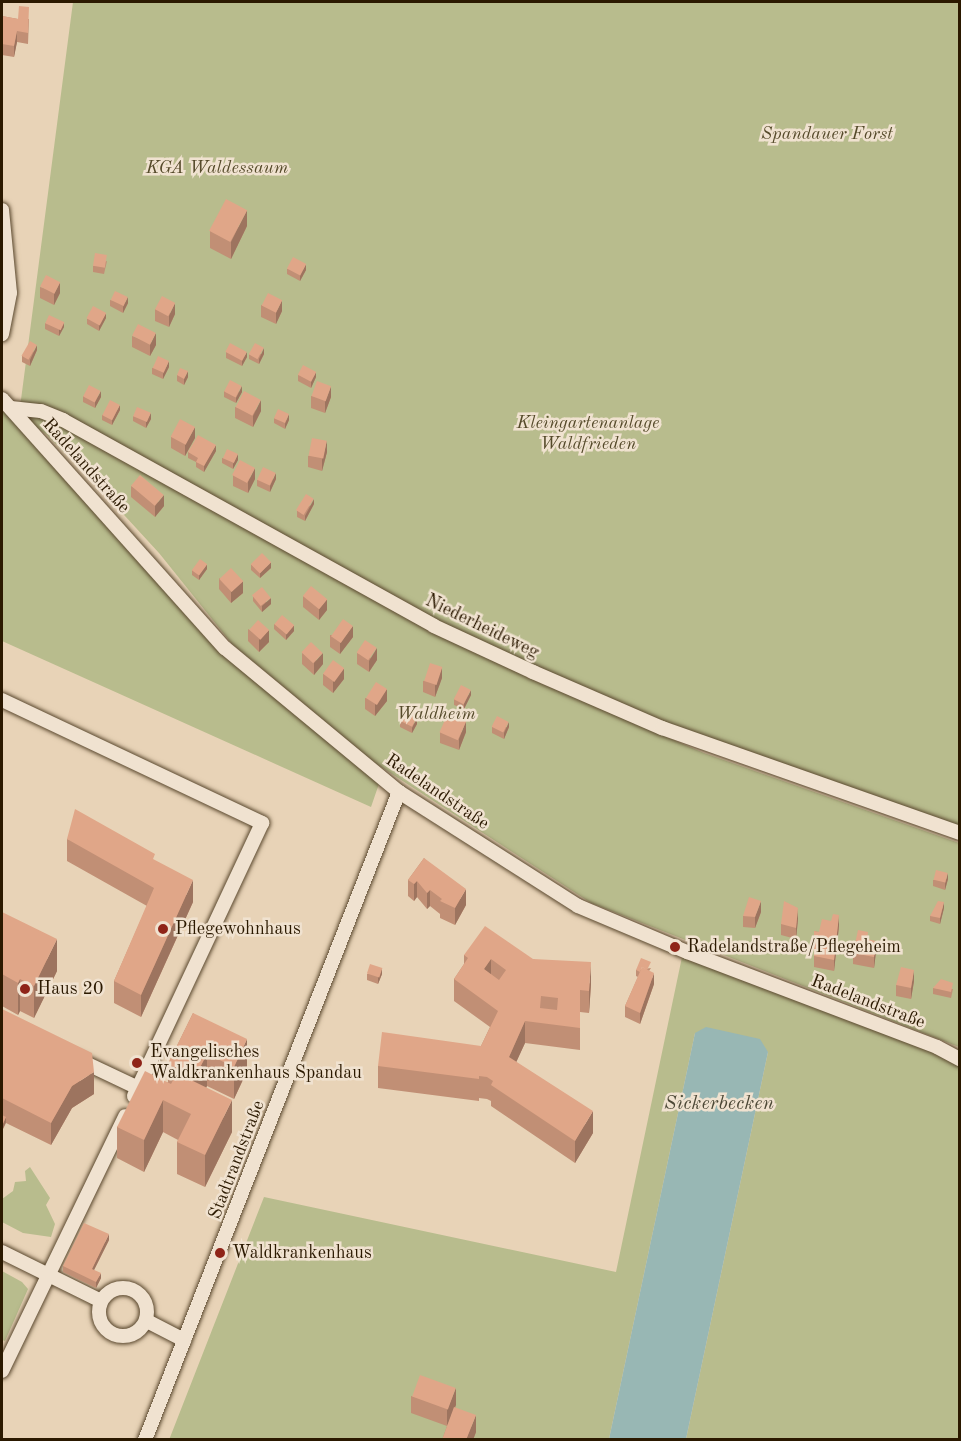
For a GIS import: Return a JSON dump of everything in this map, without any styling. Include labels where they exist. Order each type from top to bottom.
[{"type":"street","points":[[2,210],[10,293],[2,334]]},
{"type":"street","name":"Radelandstraße","points":[[6,403],[225,648],[399,792],[578,906],[687,952],[938,1047],[960,1059]]},
{"type":"street","name":"Niederheideweg","points":[[6,403],[41,411],[63,420],[434,626],[533,672],[662,728],[960,833]]},
{"type":"street","points":[[2,700],[262,824],[140,1092],[47,1275],[2,1371]]},
{"type":"street","name":"Stadtrandstraße","points":[[145,1440],[399,792]]},
{"type":"street","points":[[64,1053],[140,1092]]},
{"type":"street","points":[[2,1252],[102,1301]]},
{"type":"street","points":[[113,1290],[136,1291],[146,1303],[147,1322],[131,1336],[115,1335],[102,1324],[102,1301],[113,1290]]},
{"type":"street","points":[[147,1322],[184,1340]]},
{"type":"green space","points":[[73,2],[959,2],[959,833],[533,680],[704,753],[959,843],[959,1047],[591,903],[375,763],[232,644],[159,553],[102,491],[47,435],[22,417],[225,648],[381,778],[371,807],[2,641],[2,399],[19,415]]},
{"type":"green space","points":[[682,957],[936,1051],[959,1065],[959,1439],[686,1439],[768,1052],[695,1033],[609,1439],[169,1440],[264,1197],[616,1272]]},
{"type":"green space","points":[[30,1167],[50,1198],[46,1205],[55,1224],[51,1237],[23,1233],[2,1222],[2,1199],[13,1191],[15,1182],[26,1181],[25,1171]]},
{"type":"green space","points":[[2,1271],[22,1282],[28,1289],[5,1341],[2,1340]]},
{"type":"water","name":"Sickerbecken","points":[[706,1027],[760,1039],[768,1052],[686,1439],[609,1439],[695,1033]]},
{"type":"building","points":[[19,6],[29,7],[28,33],[17,31],[14,46],[2,44],[2,16],[18,19]]},
{"type":"building","points":[[226,199],[247,210],[230,242],[209,231]]},
{"type":"building","points":[[95,253],[107,255],[105,268],[93,266]]},
{"type":"building","points":[[293,257],[306,264],[300,276],[287,268]]},
{"type":"building","points":[[46,275],[60,282],[54,294],[40,287]]},
{"type":"building","points":[[115,291],[128,297],[123,306],[111,300]]},
{"type":"building","points":[[268,293],[282,300],[276,313],[262,305]]},
{"type":"building","points":[[162,296],[175,303],[168,316],[155,309]]},
{"type":"building","points":[[93,306],[106,313],[100,325],[86,318]]},
{"type":"building","points":[[49,315],[64,322],[61,330],[45,323]]},
{"type":"building","points":[[138,324],[156,333],[150,345],[132,336]]},
{"type":"building","points":[[30,341],[37,345],[28,360],[22,356]]},
{"type":"building","points":[[230,343],[247,352],[242,361],[225,352]]},
{"type":"building","points":[[255,343],[264,348],[257,359],[249,354]]},
{"type":"building","points":[[158,356],[169,361],[164,373],[153,368]]},
{"type":"building","points":[[303,365],[316,372],[311,382],[298,375]]},
{"type":"building","points":[[180,368],[188,371],[184,379],[177,375]]},
{"type":"building","points":[[230,380],[242,386],[236,397],[224,392]]},
{"type":"building","points":[[317,381],[331,386],[326,401],[312,396]]},
{"type":"building","points":[[89,385],[101,391],[95,402],[83,397]]},
{"type":"building","points":[[244,391],[261,400],[252,416],[236,407]]},
{"type":"building","points":[[110,400],[120,405],[112,420],[102,415]]},
{"type":"building","points":[[137,407],[151,413],[147,422],[133,416]]},
{"type":"building","points":[[278,409],[289,414],[285,423],[274,418]]},
{"type":"building","points":[[180,419],[195,427],[186,445],[171,437]]},
{"type":"building","points":[[198,435],[216,445],[204,466],[196,462],[198,458],[188,452]]},
{"type":"building","points":[[312,438],[327,441],[323,459],[309,456]]},
{"type":"building","points":[[227,449],[238,454],[234,463],[223,458]]},
{"type":"building","points":[[240,460],[255,468],[247,483],[232,475]]},
{"type":"building","points":[[263,467],[276,473],[270,486],[257,480]]},
{"type":"building","points":[[140,475],[164,495],[155,506],[131,486]]},
{"type":"building","points":[[306,494],[314,499],[304,515],[296,510]]},
{"type":"building","points":[[262,553],[271,562],[260,574],[251,564]]},
{"type":"building","points":[[200,559],[207,564],[199,576],[192,570]]},
{"type":"building","points":[[231,568],[243,581],[232,592],[219,579]]},
{"type":"building","points":[[311,586],[327,599],[319,609],[303,596]]},
{"type":"building","points":[[262,587],[271,598],[261,606],[252,595]]},
{"type":"building","points":[[282,615],[294,625],[287,634],[274,624]]},
{"type":"building","points":[[343,619],[353,626],[341,643],[331,636]]},
{"type":"building","points":[[258,620],[269,630],[260,640],[249,630]]},
{"type":"building","points":[[365,640],[377,648],[368,660],[357,652]]},
{"type":"building","points":[[311,642],[323,653],[313,663],[301,652]]},
{"type":"building","points":[[333,660],[344,668],[334,682],[323,674]]},
{"type":"building","points":[[430,663],[442,667],[436,685],[424,681]]},
{"type":"building","points":[[376,682],[387,689],[377,705],[366,698]]},
{"type":"building","points":[[461,685],[471,690],[464,704],[454,699]]},
{"type":"building","points":[[405,712],[417,718],[412,727],[400,721]]},
{"type":"building","points":[[448,713],[466,721],[458,740],[439,732]]},
{"type":"building","points":[[497,716],[509,722],[503,733],[492,727]]},
{"type":"building","points":[[75,809],[155,854],[153,859],[193,880],[141,995],[114,981],[154,888],[67,839]]},
{"type":"building","points":[[424,858],[466,889],[455,908],[440,901],[442,899],[430,890],[427,893],[417,881],[414,884],[408,880]]},
{"type":"building","points":[[936,870],[948,873],[945,883],[934,880]]},
{"type":"building","points":[[749,897],[761,901],[755,917],[743,916]]},
{"type":"building","points":[[784,901],[798,908],[796,928],[781,924]]},
{"type":"building","points":[[938,901],[944,902],[940,918],[930,916]]},
{"type":"building","points":[[2,912],[57,939],[34,986],[20,979],[18,983],[2,974]]},
{"type":"building","points":[[833,914],[839,915],[834,960],[814,956],[814,931],[819,932],[822,919],[831,921]]},
{"type":"building","points":[[485,926],[533,959],[591,962],[589,991],[580,990],[580,1028],[525,1021],[509,1057],[593,1111],[575,1141],[491,1085],[493,1081],[487,1077],[479,1076],[479,1079],[378,1066],[382,1032],[481,1046],[498,1011],[454,979],[468,958],[464,955]],"holes":[[[491,959],[506,970],[499,980],[484,969]],[[541,996],[558,998],[557,1010],[540,1008]]]},
{"type":"building","points":[[858,930],[868,932],[867,939],[876,941],[874,957],[853,953]]},
{"type":"building","points":[[641,958],[651,962],[647,970],[642,967],[640,972],[636,970]]},
{"type":"building","points":[[370,964],[382,968],[379,978],[367,974]]},
{"type":"building","points":[[642,967],[654,973],[640,1013],[625,1006]]},
{"type":"building","points":[[901,967],[914,970],[911,988],[896,985]]},
{"type":"building","points":[[941,979],[953,983],[951,992],[933,988]]},
{"type":"building","points":[[2,1009],[92,1053],[94,1072],[72,1086],[51,1123],[2,1098]]},
{"type":"building","points":[[193,1013],[247,1039],[234,1067],[207,1054],[193,1081],[232,1100],[205,1155],[177,1142],[191,1114],[163,1100],[144,1140],[117,1127],[145,1071],[171,1084],[179,1069],[168,1064]]},
{"type":"building","points":[[84,1223],[109,1234],[92,1269],[101,1273],[96,1282],[63,1266]]},
{"type":"building","points":[[420,1375],[456,1388],[448,1410],[412,1397]]},
{"type":"building","points":[[454,1407],[476,1415],[466,1440],[442,1440]]},
{"type":"place","name":"Pflegewohnhaus","points":[[163,929]]},
{"type":"place","name":"Radelandstraße/Pflegeheim","points":[[675,947]]},
{"type":"place","name":"Haus 20","points":[[25,989]]},
{"type":"place","name":"Evangelisches Waldkrankenhaus Spandau","points":[[137,1063]]},
{"type":"place","name":"Waldkrankenhaus","points":[[220,1253]]},
{"type":"park label","name":"Spandauer Forst","points":[[827,134]]},
{"type":"park label","name":"KGA Waldessaum","points":[[217,168]]},
{"type":"park label","name":"Kleingartenanlage Waldfrieden","points":[[588,434]]},
{"type":"park label","name":"Waldheim","points":[[436,714]]}]
